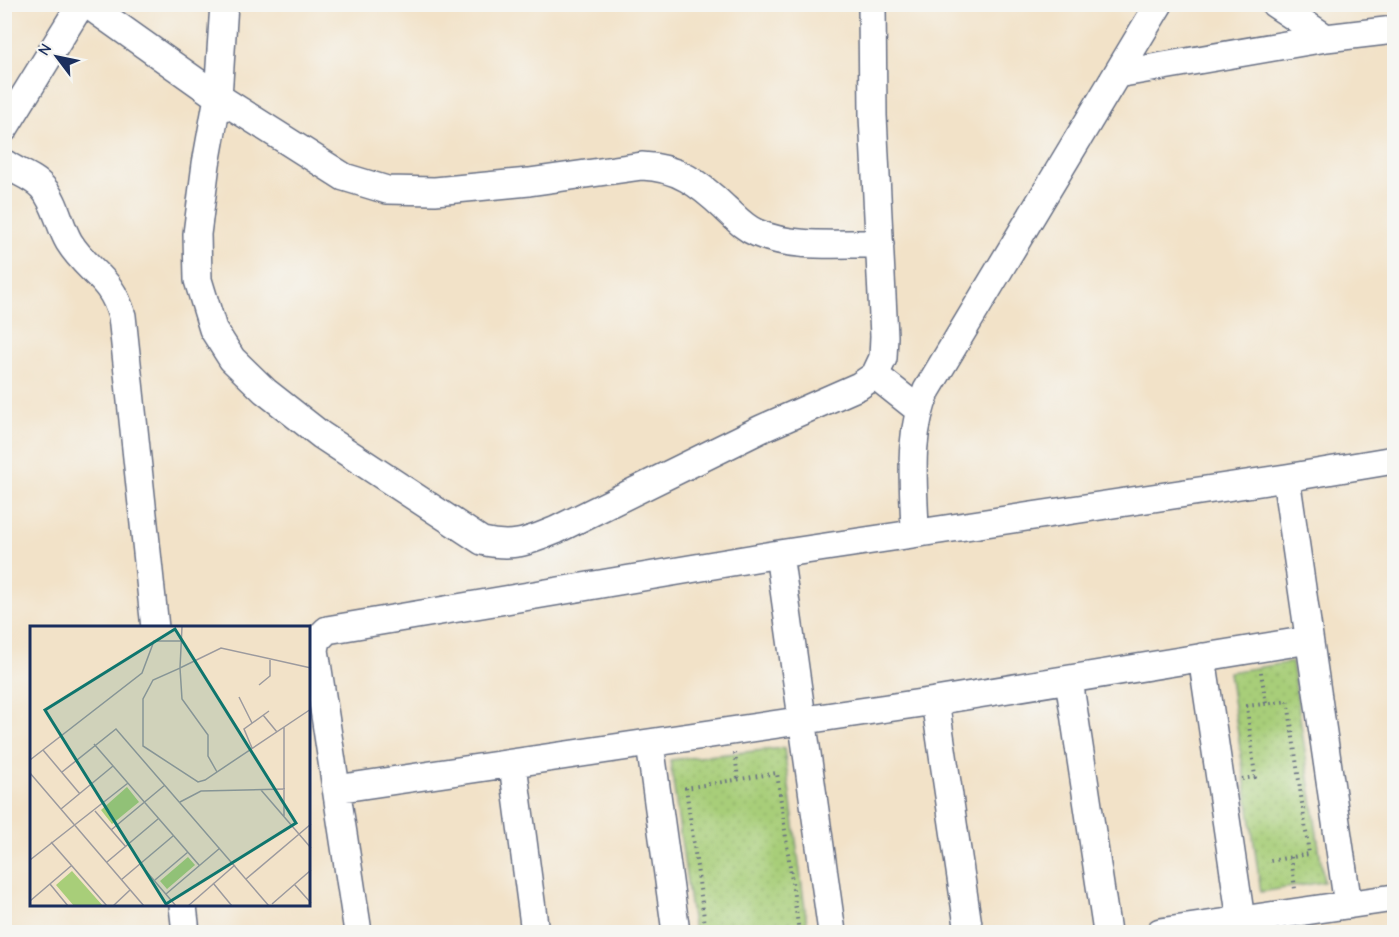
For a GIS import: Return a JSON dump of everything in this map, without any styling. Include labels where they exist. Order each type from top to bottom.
[{"type":"street","points":[[4,129],[81,4]]},
{"type":"street","points":[[87,4],[218,97],[344,177],[387,190],[435,190],[494,186],[642,166],[659,167],[678,172],[698,184],[744,225],[769,238],[788,241],[879,244]]},
{"type":"street","points":[[224,4],[218,97],[206,164],[198,234],[198,280],[213,329],[232,359],[265,391],[321,435],[482,542],[504,546],[556,531],[761,429],[859,386],[875,375],[883,358],[884,336],[873,116],[872,4]]},
{"type":"street","points":[[915,532],[913,454],[919,410],[927,390],[1159,4]]},
{"type":"street","points":[[1275,4],[1326,39]]},
{"type":"street","points":[[1117,74],[1326,39],[1395,30]]},
{"type":"street","points":[[4,163],[41,184],[46,190],[61,227],[75,252],[112,289],[118,301],[122,316],[155,626]]},
{"type":"street","points":[[875,375],[919,410]]},
{"type":"street","points":[[358,933],[315,650],[317,640],[327,630],[915,532],[1395,460]]},
{"type":"street","points":[[1286,478],[1348,905]]},
{"type":"street","points":[[779,554],[831,933]]},
{"type":"street","points":[[336,789],[513,765],[935,701],[1309,640]]},
{"type":"street","points":[[1202,657],[1241,920]]},
{"type":"street","points":[[1069,680],[1107,933]]},
{"type":"street","points":[[935,701],[969,933]]},
{"type":"street","points":[[650,744],[676,933]]},
{"type":"street","points":[[513,765],[536,933]]},
{"type":"street","points":[[1160,933],[1395,898]]},
{"type":"street","points":[[183,907],[186,933]]},
{"type":"path","points":[[1258,648],[1266,704]]},
{"type":"path","points":[[1221,782],[1255,777],[1247,706],[1288,701],[1309,854],[1270,861]]},
{"type":"path","points":[[706,933],[686,788],[777,773],[799,933]]},
{"type":"path","points":[[1291,857],[1298,912]]},
{"type":"green space","points":[[1292,662],[1324,882],[1261,892],[1229,672]]},
{"type":"green space","points":[[784,748],[808,932],[694,932],[670,760]]}]
